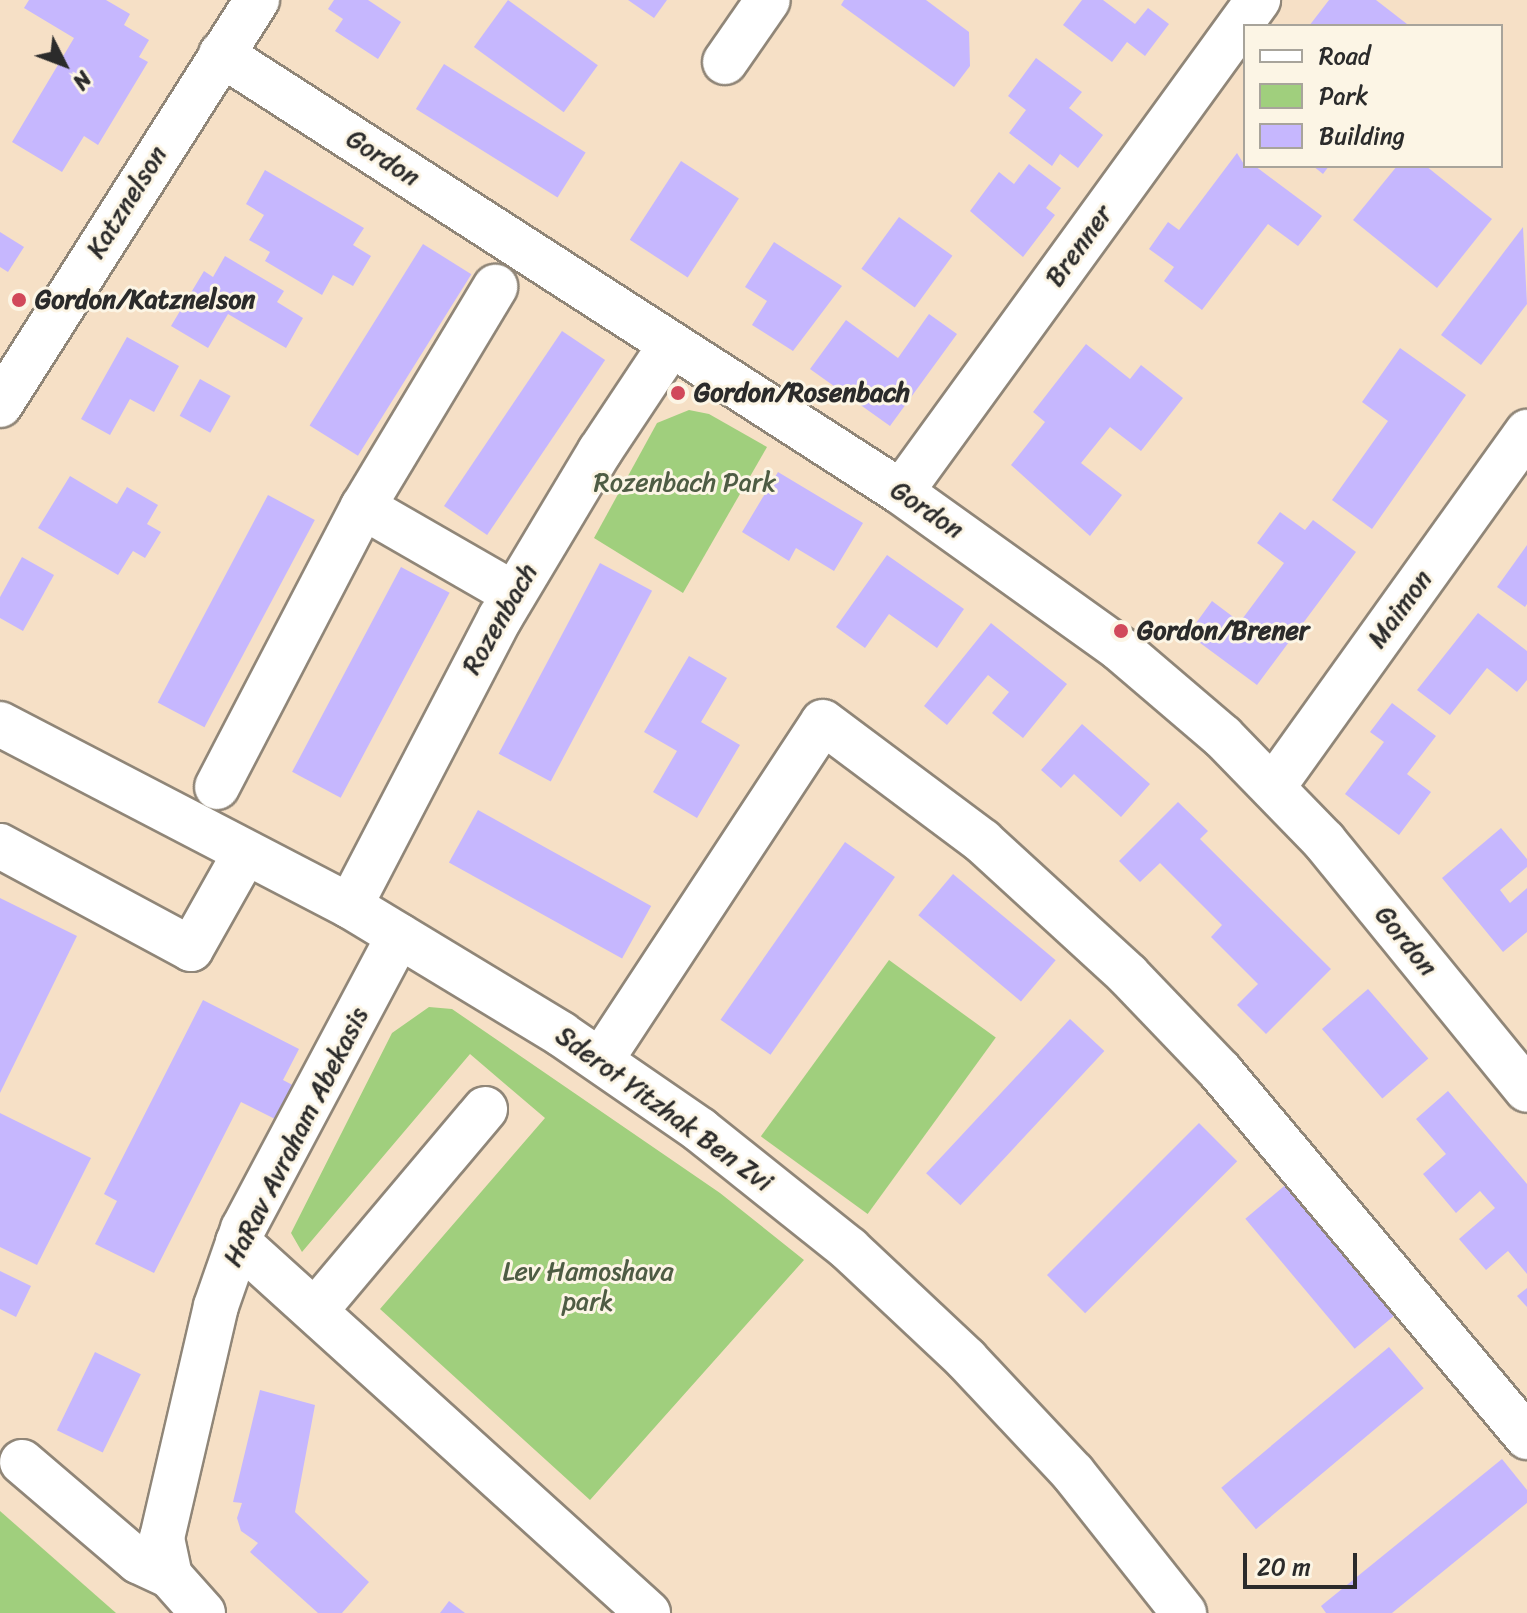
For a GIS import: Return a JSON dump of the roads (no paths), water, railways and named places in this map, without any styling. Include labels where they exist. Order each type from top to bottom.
[{"type":"street","name":"Katznelson","points":[[0,405],[257,0]]},
{"type":"street","points":[[725,62],[768,0]]},
{"type":"street","name":"Brenner","points":[[901,492],[1258,0]]},
{"type":"street","name":"Gordon","points":[[221,54],[901,492],[1120,649],[1273,787],[1375,901],[1527,1090]]},
{"type":"street","points":[[217,787],[363,507],[495,287]]},
{"type":"street","name":"Rozenbach","points":[[350,906],[514,594],[600,451],[671,344]]},
{"type":"street","name":"Maimon","points":[[1273,787],[1527,432]]},
{"type":"street","points":[[363,507],[514,594]]},
{"type":"street","points":[[601,1060],[823,722],[982,841],[1128,975],[1220,1071],[1527,1437]]},
{"type":"street","name":"Sderot Yitzhak Ben Zvi","points":[[11,734],[350,906],[601,1060],[787,1197],[909,1303],[1073,1473],[1184,1613]]},
{"type":"street","points":[[0,846],[191,949],[245,853]]},
{"type":"street","name":"HaRav Avraham Abekasis","points":[[170,1576],[163,1530],[212,1320],[238,1242],[399,936]]},
{"type":"street","points":[[315,1311],[485,1109]]},
{"type":"street","points":[[238,1242],[648,1613]]},
{"type":"street","points":[[22,1462],[138,1561],[170,1576],[203,1613]]},
{"type":"place","name":"Gordon/Katznelson","points":[[19,300]]},
{"type":"place","name":"Gordon/Rosenbach","points":[[678,393]]},
{"type":"place","name":"Gordon/Brener","points":[[1121,631]]},
{"type":"park label","name":"Rozenbach Park","points":[[685,483]]},
{"type":"park label","name":"Lev Hamoshava park","points":[[588,1287]]}]
